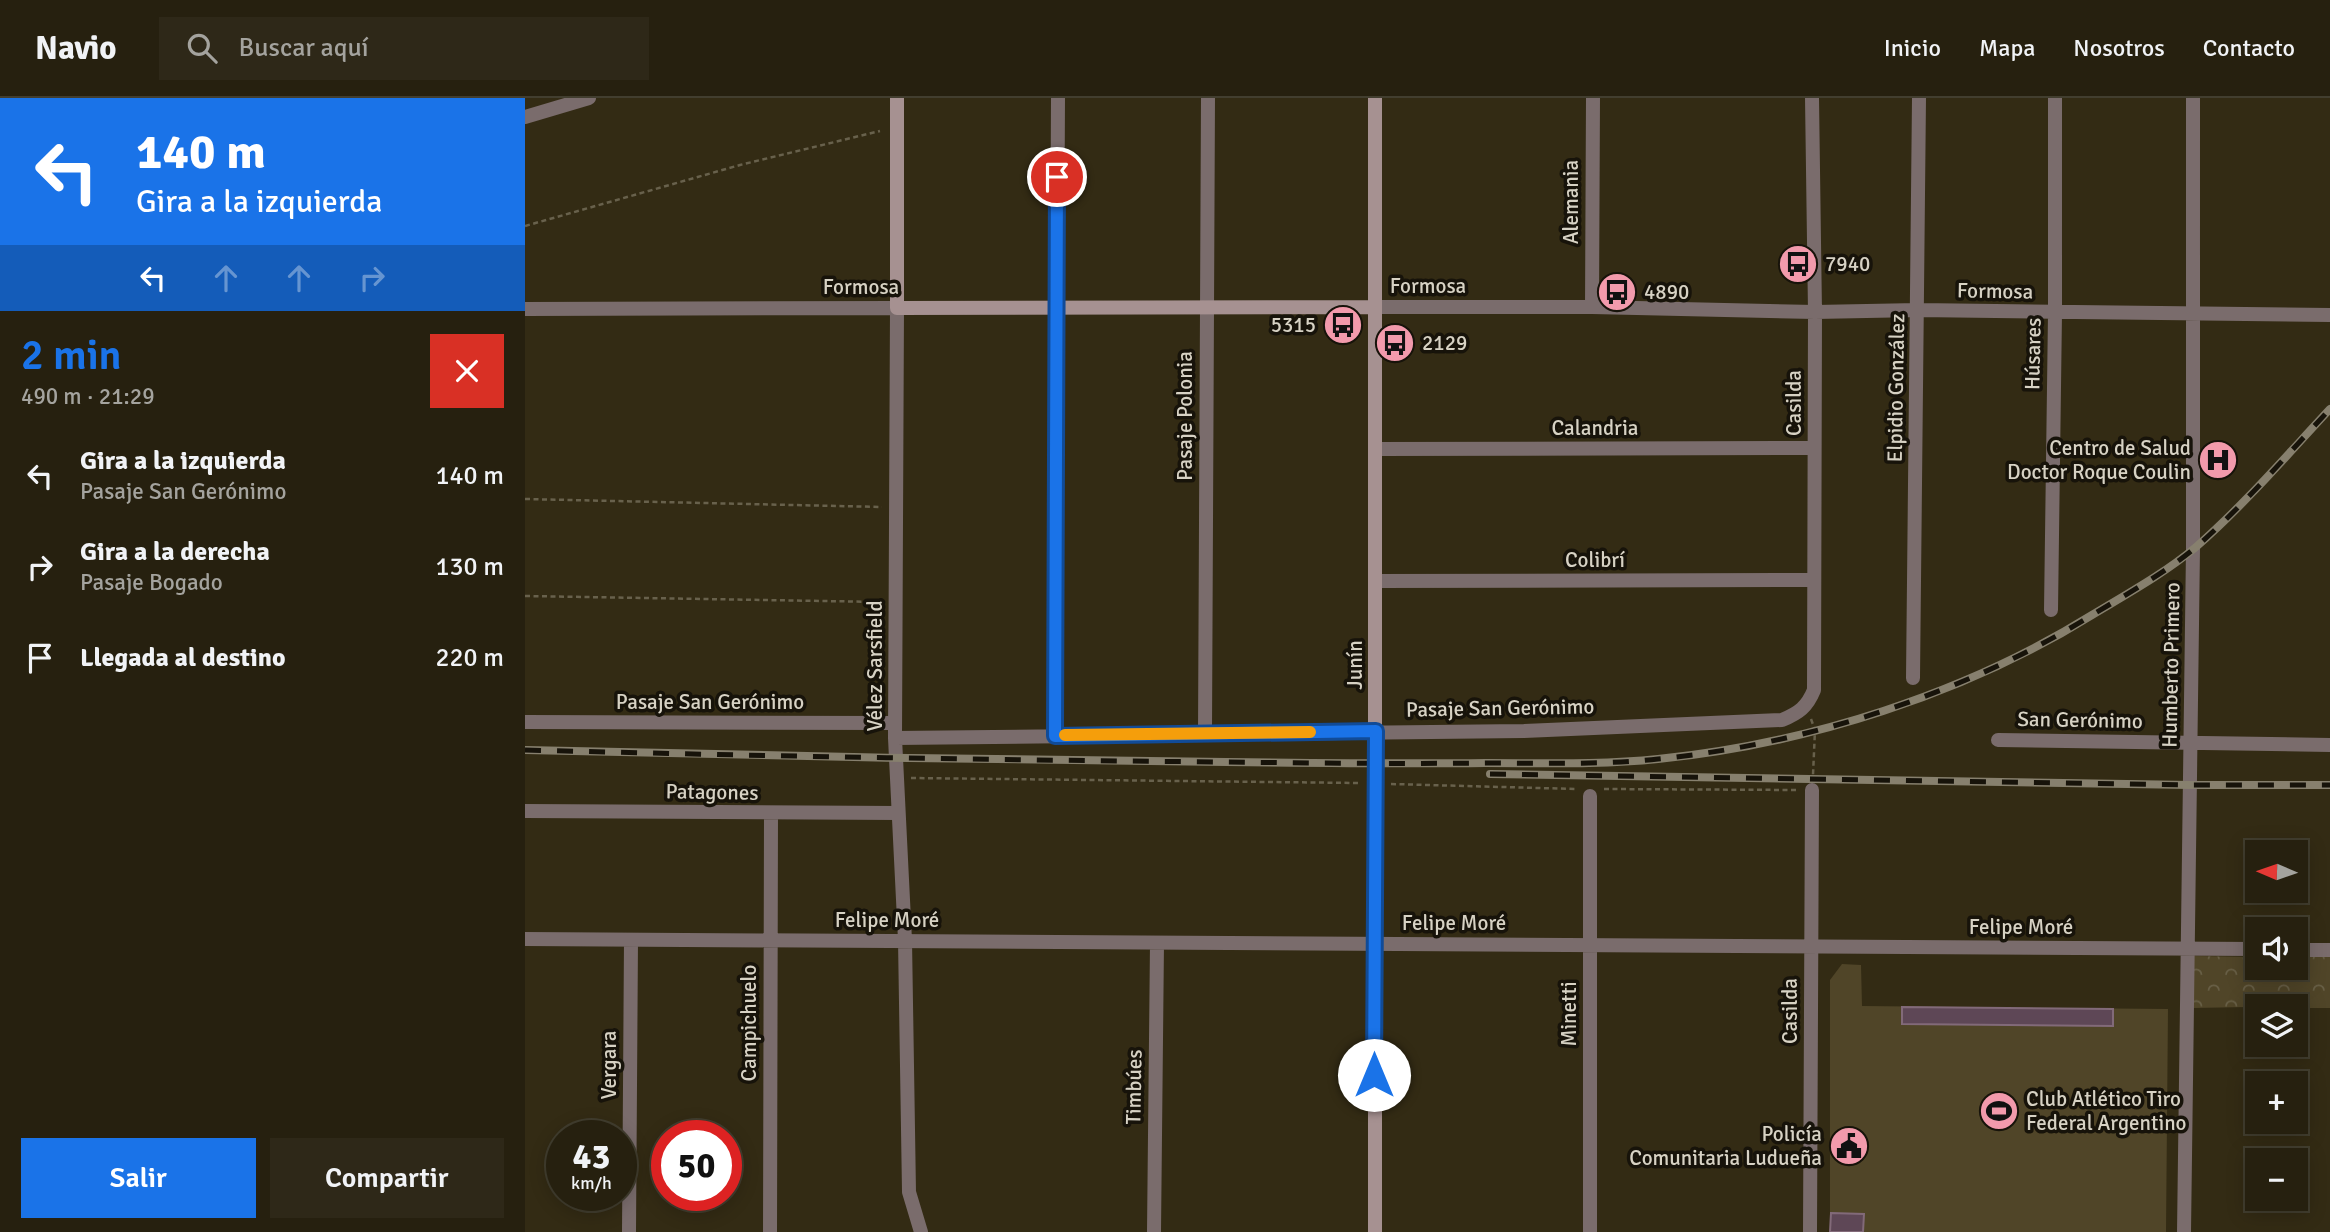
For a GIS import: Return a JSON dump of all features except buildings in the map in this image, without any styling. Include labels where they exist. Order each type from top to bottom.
[{"type":"main road","name":"Vélez Sarsfield","points":[[897,98],[897,308]]},
{"type":"main road","name":"Junín","points":[[1375,98],[1375,1232]]},
{"type":"main road","name":"Formosa","points":[[897,308],[1375,307]]},
{"type":"street","points":[[525,117],[589,98]]},
{"type":"street","points":[[1055,736],[1058,98]]},
{"type":"street","name":"Pasaje Polonia","points":[[1205,733],[1208,98]]},
{"type":"street","name":"Alemania","points":[[1592,307],[1593,98]]},
{"type":"street","name":"Casilda","points":[[1807,706],[1814,690],[1815,312],[1812,98]]},
{"type":"street","name":"Elpidio González","points":[[1913,678],[1919,98]]},
{"type":"street","name":"Húsares","points":[[2050,610],[2055,98]]},
{"type":"street","name":"Humberto Primero","points":[[2184,1232],[2193,549],[2193,98]]},
{"type":"street","name":"Formosa","points":[[1375,307],[2330,315]]},
{"type":"street","name":"Formosa","points":[[525,309],[897,308]]},
{"type":"street","name":"Vélez Sarsfield","points":[[897,308],[895,730],[905,940],[909,1192],[921,1232]]},
{"type":"street","name":"Calandria","points":[[1375,449],[1814,448]]},
{"type":"street","name":"Colibrí","points":[[1375,581],[1814,580]]},
{"type":"street","name":"Pasaje San Gerónimo","points":[[525,722],[1055,736],[1524,731],[1782,720],[1807,706]]},
{"type":"street","name":"San Gerónimo","points":[[1998,740],[2330,745]]},
{"type":"street","name":"Casilda","points":[[1810,1232],[1812,790]]},
{"type":"street","name":"Minetti","points":[[1590,1232],[1591,791]]},
{"type":"street","name":"Patagones","points":[[525,811],[898,813]]},
{"type":"street","name":"Campichuelo","points":[[770,1232],[771,814]]},
{"type":"street","name":"Felipe Moré","points":[[525,939],[2245,949]]},
{"type":"street","name":"Vergara","points":[[629,1232],[631,940]]},
{"type":"street","name":"Timbúes","points":[[1154,1232],[1157,943]]},
{"type":"street","points":[[2308,950],[2330,950]]},
{"type":"path","points":[[525,226],[740,165],[860,135],[897,129]]},
{"type":"path","points":[[525,499],[897,507]]},
{"type":"path","points":[[525,596],[896,602]]},
{"type":"path","points":[[897,778],[1374,783],[1591,791],[1812,790],[1815,730],[1807,706]]},
{"type":"green space","points":[[2193,956],[2245,957],[2245,980],[2308,980],[2308,957],[2330,957],[2330,1008],[2308,1008],[2308,994],[2245,994],[2245,1007],[2192,1008]]},
{"type":"green space","name":"Club Atlético Tiro Federal Argentino","points":[[1842,964],[1861,965],[1862,1006],[2168,1009],[2166,1232],[1830,1232],[1830,980]]},
{"type":"railway","points":[[525,750],[1355,763],[1615,762],[1714,752],[1827,728],[1883,711],[1992,669],[2043,643],[2184,557],[2248,497],[2330,409]]},
{"type":"railway","points":[[1490,774],[2330,785]]},
{"type":"slow traffic","points":[[1065,735],[1310,732]]},
{"type":"place","name":"7940","points":[[1798,264]]},
{"type":"place","name":"4890","points":[[1617,292]]},
{"type":"place","name":"5315","points":[[1343,325]]},
{"type":"place","name":"2129","points":[[1395,343]]},
{"type":"place","name":"Centro de Salud Doctor Roque Coulin","points":[[2218,460]]},
{"type":"place","name":"Club Atlético Tiro Federal Argentino","points":[[1999,1111]]},
{"type":"place","name":"Policía Comunitaria Ludueña","points":[[1849,1146]]},
{"type":"route","points":[[1057,177],[1055,736],[1376,731],[1374,1075]]}]
